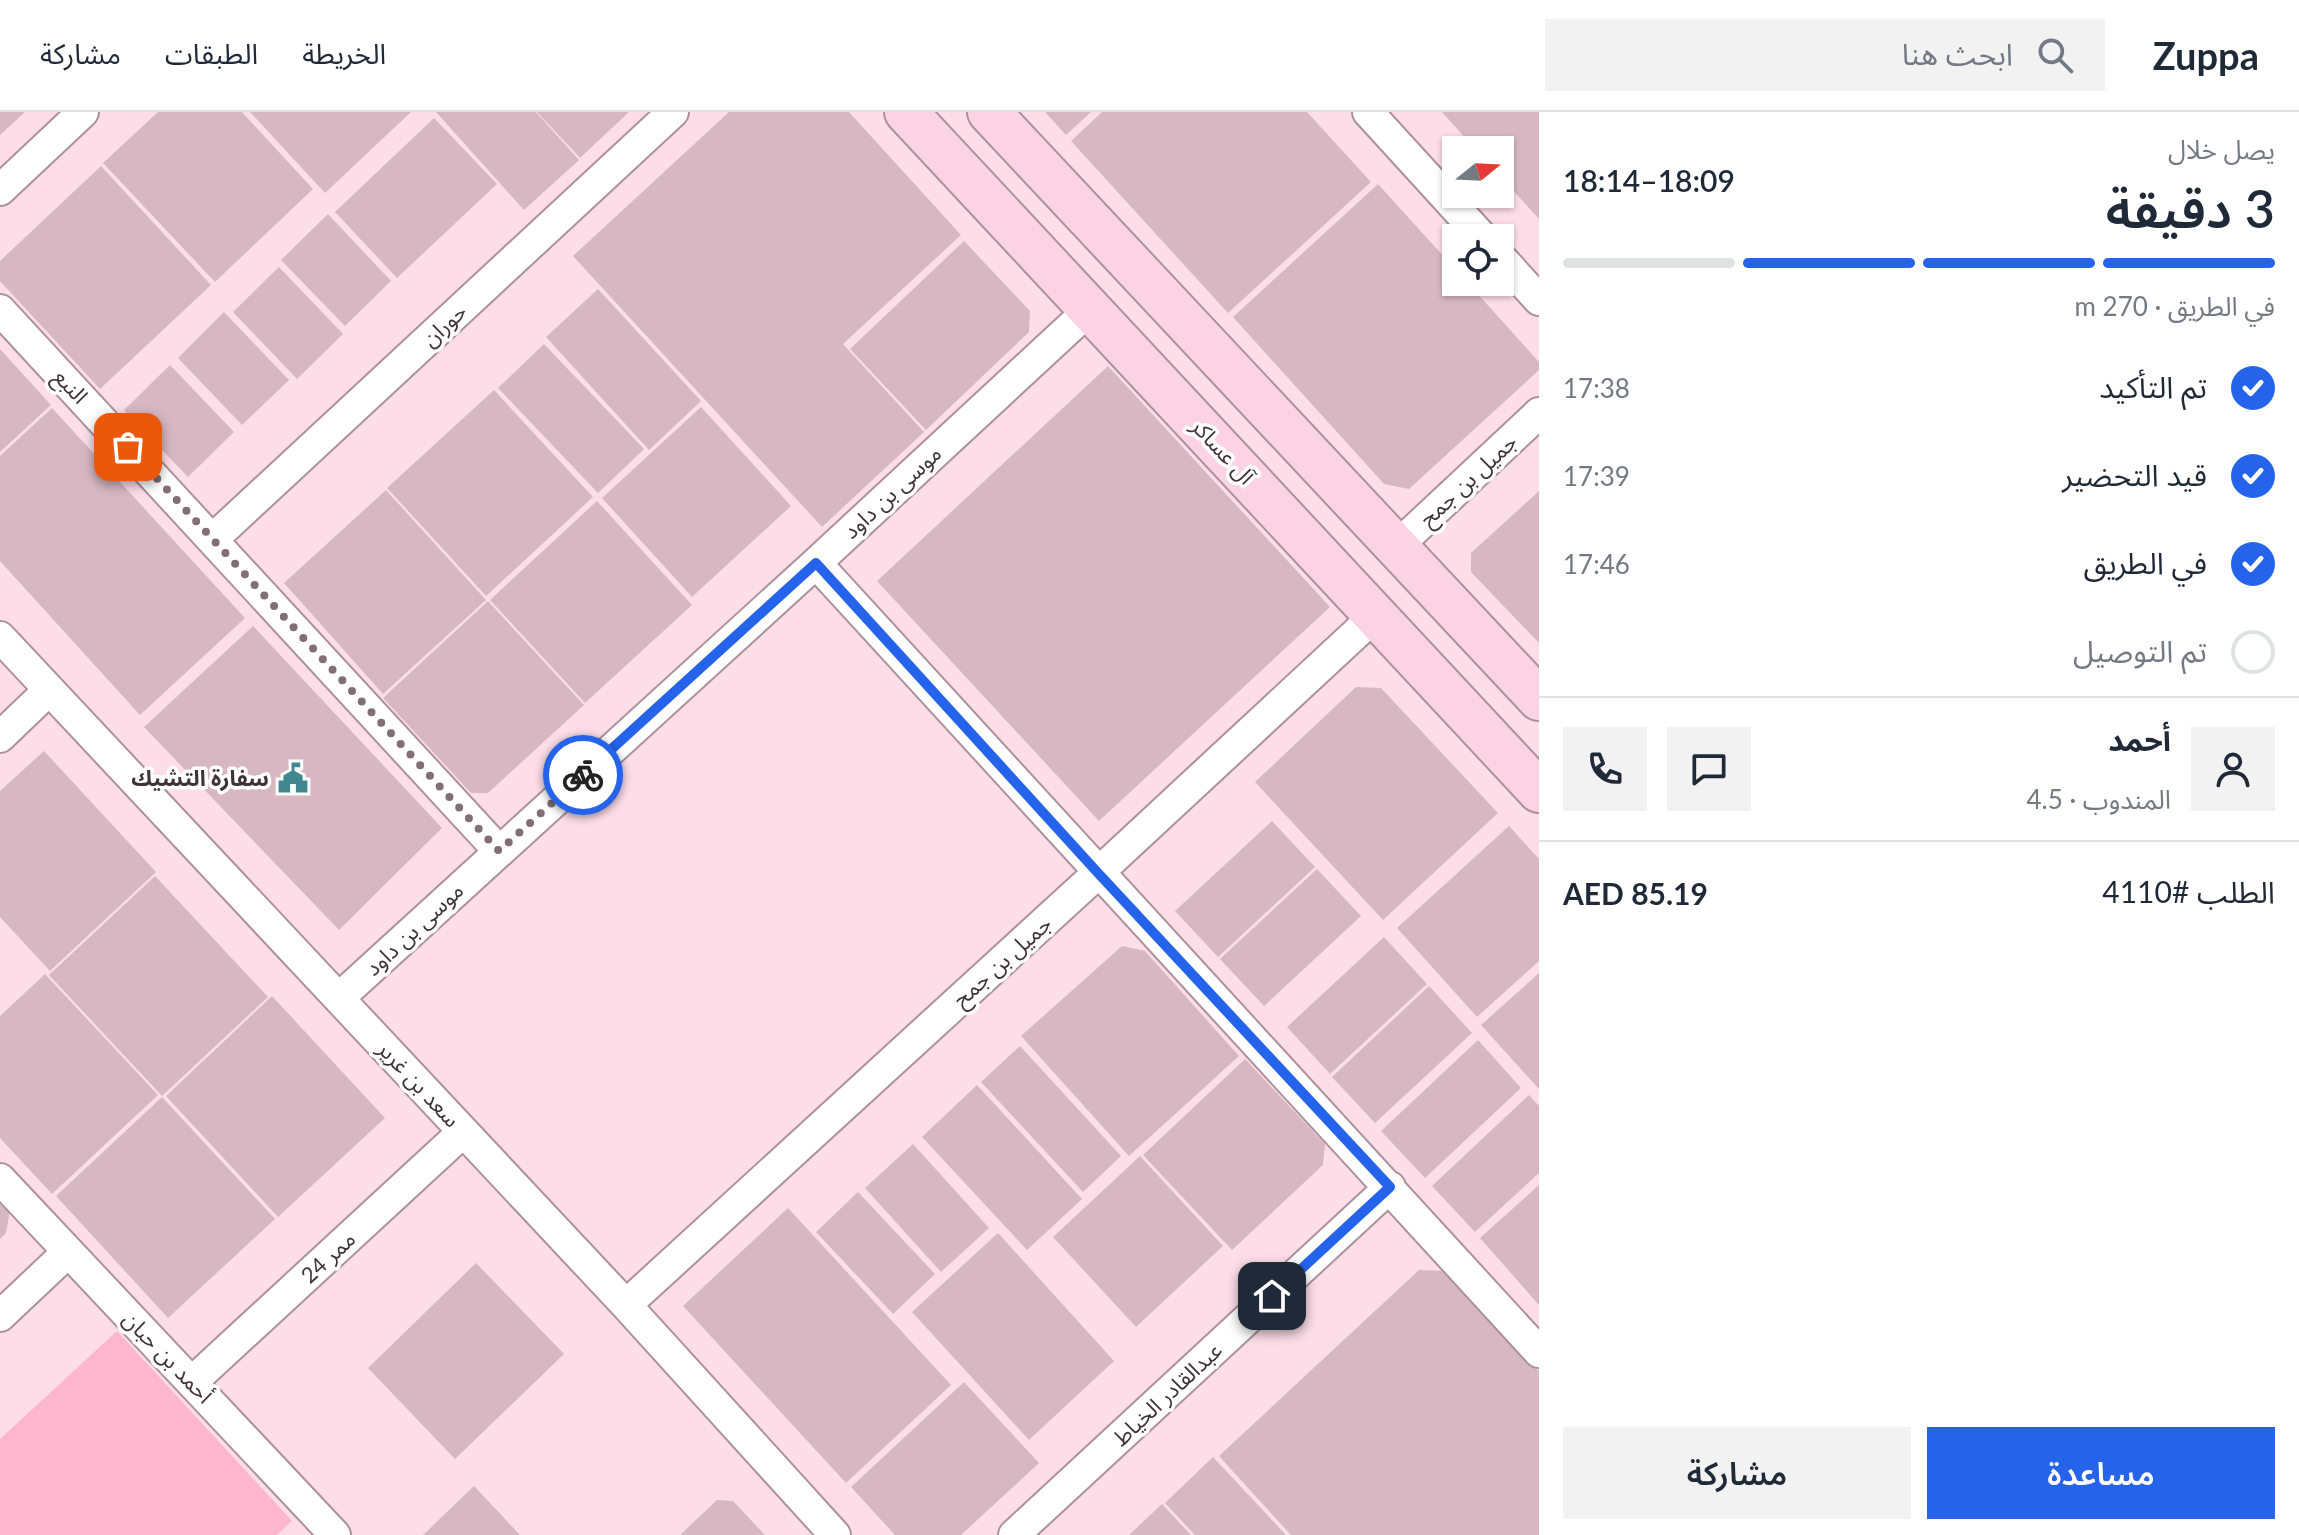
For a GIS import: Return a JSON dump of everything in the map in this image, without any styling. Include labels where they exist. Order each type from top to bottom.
[{"type":"street","points":[[0,190],[83,112]]},
{"type":"street","name":"حوران","points":[[214,538],[673,112]]},
{"type":"street","name":"آل عساكر","points":[[906,112],[1539,791]]},
{"type":"street","points":[[989,112],[1539,699]]},
{"type":"street","points":[[1368,112],[1470,224]]},
{"type":"street","points":[[1514,272],[1539,300]]},
{"type":"street","name":"النبع","points":[[0,310],[214,538],[499,851]]},
{"type":"street","name":"موسى بن داود","points":[[339,998],[1089,310]]},
{"type":"street","name":"جميل بن جمح","points":[[1396,547],[1539,413]]},
{"type":"street","points":[[816,563],[1539,1352]]},
{"type":"street","name":"جميل بن جمح","points":[[626,1305],[1377,614]]},
{"type":"street","name":"سعد بن غرير","points":[[0,637],[626,1305],[835,1535]]},
{"type":"street","points":[[0,737],[48,691]]},
{"type":"street","name":"ممر 24","points":[[192,1382],[463,1132]]},
{"type":"street","name":"أحمد بن حبان","points":[[0,1179],[335,1535]]},
{"type":"street","name":"عبدالقادر الخياط","points":[[1014,1535],[1390,1187]]},
{"type":"street","points":[[0,1316],[68,1252]]},
{"type":"shaded area","points":[[117,1331],[292,1521],[277,1535],[0,1535],[0,1439]]},
{"type":"building","points":[[0,112],[25,112],[0,135]]},
{"type":"building","points":[[158,112],[242,112],[313,189],[215,282],[103,163]]},
{"type":"building","points":[[250,112],[411,112],[325,193]]},
{"type":"building","points":[[436,112],[536,112],[579,160],[524,210]]},
{"type":"building","points":[[537,112],[629,112],[580,158]]},
{"type":"building","points":[[729,112],[849,112],[961,235],[843,344],[924,432],[822,527],[573,256]]},
{"type":"building","points":[[1045,112],[1091,112],[1066,135]]},
{"type":"building","points":[[1102,112],[1307,112],[1371,182],[1228,313],[1071,141]]},
{"type":"building","points":[[1442,112],[1539,112],[1539,219],[1514,191],[1514,136],[1463,136]]},
{"type":"building","points":[[434,118],[497,184],[397,278],[335,212]]},
{"type":"building","points":[[101,166],[211,285],[100,389],[0,281],[0,261]]},
{"type":"building","points":[[1378,184],[1442,255],[1442,296],[1480,296],[1539,362],[1539,370],[1409,489],[1384,484],[1233,317]]},
{"type":"building","points":[[328,214],[391,281],[345,326],[281,260]]},
{"type":"building","points":[[964,241],[1030,311],[1029,332],[926,430],[850,349]]},
{"type":"building","points":[[279,267],[343,334],[297,379],[233,312]]},
{"type":"building","points":[[598,289],[701,401],[649,450],[546,337]]},
{"type":"building","points":[[224,312],[289,380],[242,425],[178,358]]},
{"type":"building","points":[[544,344],[644,449],[598,493],[498,388]]},
{"type":"building","points":[[0,349],[51,405],[0,452]]},
{"type":"building","points":[[170,365],[234,432],[188,477],[124,410]]},
{"type":"building","points":[[1108,366],[1330,607],[1099,821],[877,581]]},
{"type":"building","points":[[494,390],[593,497],[486,596],[387,488]]},
{"type":"building","points":[[701,407],[791,506],[692,597],[602,498]]},
{"type":"building","points":[[52,408],[245,618],[140,715],[0,561],[0,456]]},
{"type":"building","points":[[386,490],[486,600],[383,694],[284,583]]},
{"type":"building","points":[[1539,491],[1539,643],[1471,572],[1471,553]]},
{"type":"building","points":[[597,501],[692,605],[585,703],[490,600]]},
{"type":"building","points":[[488,601],[584,705],[488,793],[471,793],[383,698]]},
{"type":"building","name":"سفارة التشيك","points":[[253,626],[442,828],[339,930],[144,727]]},
{"type":"building","points":[[1356,687],[1381,688],[1498,813],[1383,920],[1255,782]]},
{"type":"building","points":[[44,751],[156,872],[50,971],[0,917],[0,791]]},
{"type":"building","points":[[1272,821],[1315,867],[1218,957],[1175,911]]},
{"type":"building","points":[[1509,826],[1539,859],[1539,961],[1477,1017],[1397,928]]},
{"type":"building","points":[[1317,869],[1361,916],[1264,1006],[1220,959]]},
{"type":"building","points":[[155,876],[268,997],[162,1096],[49,975]]},
{"type":"building","points":[[1384,937],[1427,984],[1330,1074],[1287,1027]]},
{"type":"building","points":[[1122,946],[1145,951],[1239,1056],[1129,1156],[1021,1036]]},
{"type":"building","points":[[1539,973],[1539,1089],[1481,1025]]},
{"type":"building","points":[[45,974],[158,1095],[52,1194],[0,1138],[0,1016]]},
{"type":"building","points":[[1429,986],[1472,1033],[1375,1123],[1332,1077]]},
{"type":"building","points":[[272,996],[385,1118],[278,1217],[166,1096]]},
{"type":"building","points":[[1478,1040],[1521,1088],[1425,1178],[1381,1131]]},
{"type":"building","points":[[1020,1046],[1121,1156],[1083,1192],[981,1082]]},
{"type":"building","points":[[1245,1059],[1325,1144],[1323,1165],[1232,1250],[1143,1155]]},
{"type":"building","points":[[977,1085],[1082,1199],[1027,1250],[922,1137]]},
{"type":"building","points":[[1529,1095],[1539,1106],[1539,1173],[1475,1232],[1432,1186]]},
{"type":"building","points":[[162,1097],[275,1219],[168,1318],[56,1196]]},
{"type":"building","points":[[913,1144],[989,1228],[941,1272],[865,1188]]},
{"type":"building","points":[[1140,1156],[1223,1246],[1136,1327],[1053,1237]]},
{"type":"building","points":[[1539,1185],[1539,1305],[1480,1238]]},
{"type":"building","points":[[858,1192],[935,1274],[893,1314],[816,1232]]},
{"type":"building","points":[[0,1200],[10,1210],[6,1233],[0,1239]]},
{"type":"building","points":[[788,1208],[951,1385],[846,1483],[683,1306]]},
{"type":"building","points":[[998,1233],[1114,1361],[1029,1440],[912,1312]]},
{"type":"building","points":[[476,1263],[564,1354],[455,1459],[368,1368]]},
{"type":"building","points":[[1419,1270],[1445,1271],[1539,1371],[1539,1535],[1291,1535],[1219,1456]]},
{"type":"building","points":[[964,1382],[1039,1463],[961,1535],[895,1535],[851,1487]]},
{"type":"building","points":[[1213,1457],[1286,1535],[1195,1535],[1165,1503]]},
{"type":"building","points":[[474,1486],[520,1535],[423,1535]]},
{"type":"building","points":[[717,1500],[733,1501],[765,1535],[680,1535]]},
{"type":"building","points":[[1162,1504],[1191,1535],[1129,1535]]},
{"type":"way so far","points":[[128,447],[499,851],[583,775]]},
{"type":"place","name":"سفارة التشيك","points":[[293,778]]},
{"type":"route","points":[[583,775],[816,563],[1390,1187],[1272,1296]]}]
